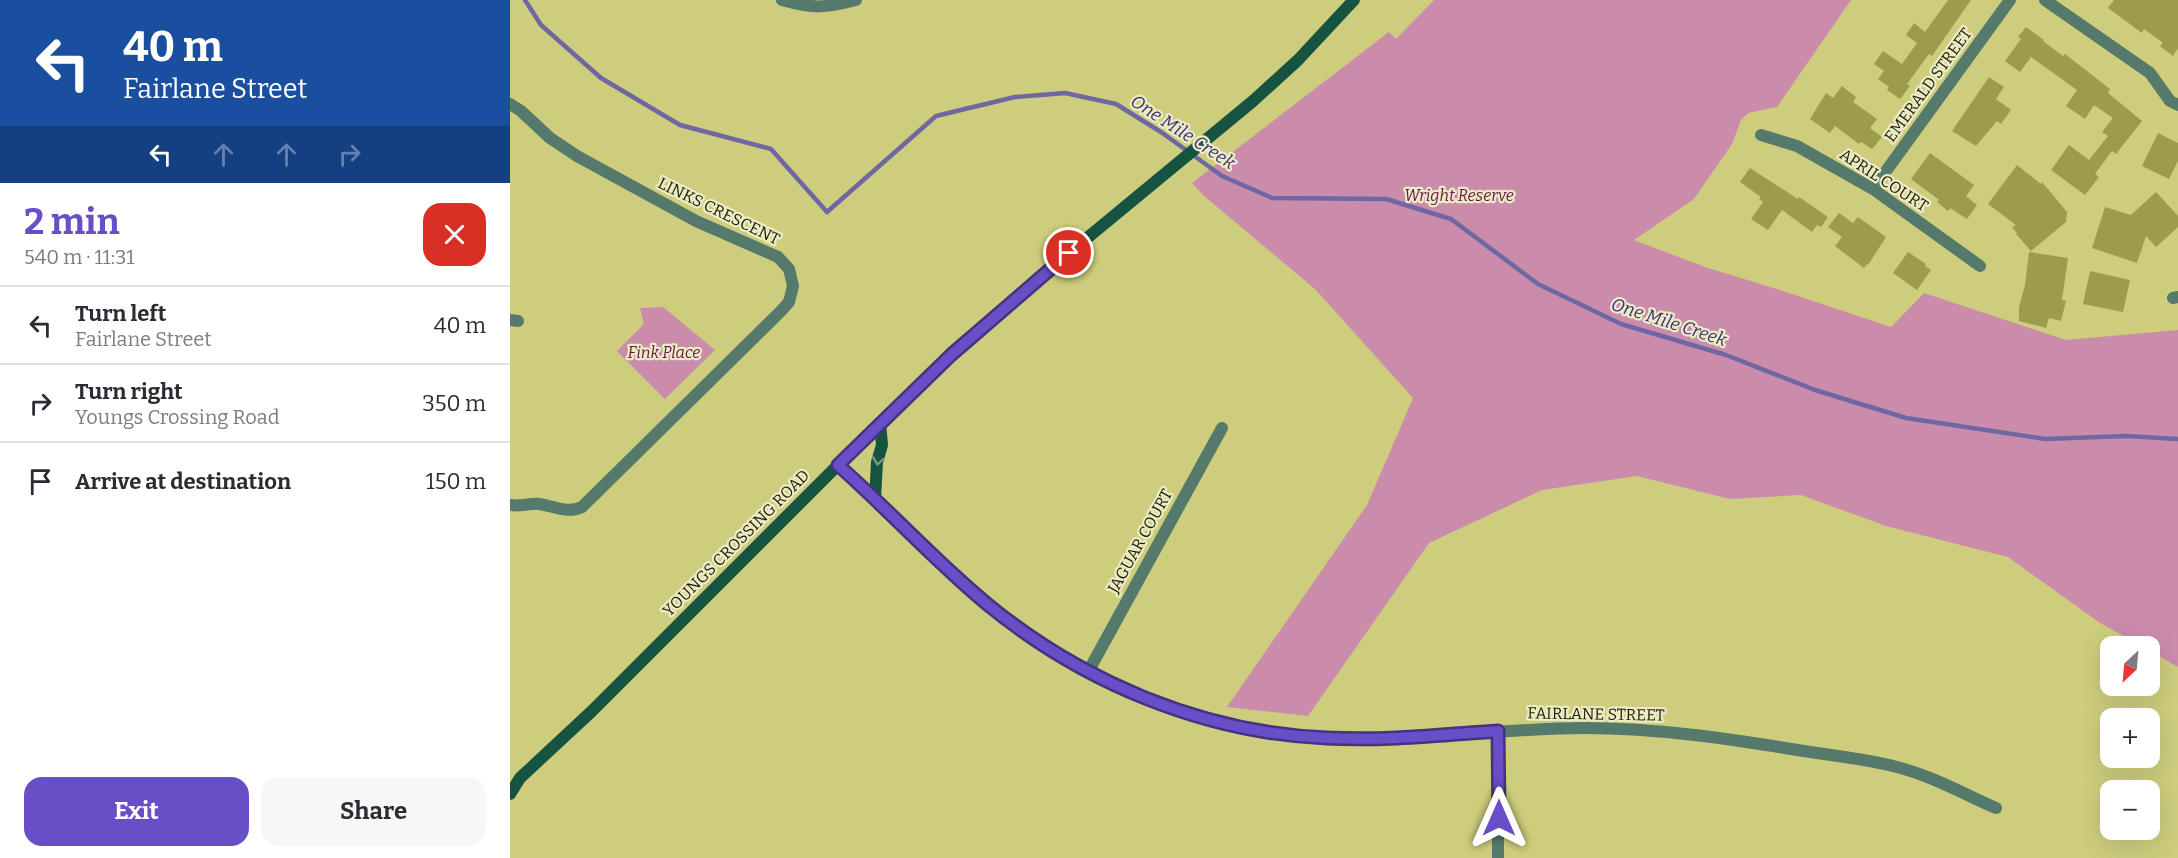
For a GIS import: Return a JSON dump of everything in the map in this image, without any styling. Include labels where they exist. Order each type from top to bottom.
[{"type":"main road","name":"YOUNGS CROSSING ROAD","points":[[510,794],[515,780],[592,711],[880,423],[979,330],[1154,181],[1253,101],[1298,60],[1354,0]]},
{"type":"main road","points":[[874,499],[877,462],[882,445],[880,423]]},
{"type":"street","points":[[782,0],[804,6],[827,8],[856,0]]},
{"type":"street","name":"EMERALD STREET","points":[[1873,189],[2010,0]]},
{"type":"street","points":[[2045,0],[2150,73],[2170,101],[2178,105]]},
{"type":"street","name":"LINKS CRESCENT","points":[[510,104],[550,138],[577,156],[696,221],[778,257],[789,269],[793,286],[789,302],[781,311],[587,503],[570,511],[538,504],[511,509]]},
{"type":"street","name":"APRIL COURT","points":[[1761,135],[1797,146],[1873,189],[1980,267]]},
{"type":"street","name":"JAGUAR COURT","points":[[1088,672],[1222,428]]},
{"type":"street","name":"FAIRLANE STREET","points":[[838,465],[957,578],[987,604],[1039,642],[1088,672],[1124,689],[1193,714],[1230,724],[1291,735],[1364,739],[1588,728],[1652,730],[1739,740],[1897,767],[1924,776],[1996,808]]},
{"type":"street","points":[[1498,731],[1498,858]]},
{"type":"green space","name":"Wright Reserve","points":[[1434,0],[1851,0],[1777,107],[1748,113],[1741,120],[1732,144],[1694,199],[1634,240],[1705,267],[1891,327],[1924,293],[2066,340],[2178,330],[2178,667],[2160,657],[2160,636],[2124,636],[2100,623],[2008,557],[1886,526],[1801,495],[1730,499],[1637,476],[1542,490],[1429,543],[1308,716],[1227,707],[1367,505],[1413,398],[1316,290],[1204,196],[1192,183],[1389,32],[1396,39]]},
{"type":"green space","name":"Fink Place","points":[[663,307],[715,350],[665,399],[617,351],[644,324],[640,308]]},
{"type":"building","points":[[1948,0],[1971,0],[1932,56],[1929,54],[1907,84],[1910,86],[1900,99],[1887,90],[1889,87],[1878,79],[1884,71],[1874,64],[1883,51],[1902,64],[1917,43],[1906,35],[1914,23],[1925,32]]},
{"type":"building","points":[[2114,0],[2178,0],[2178,48],[2173,56],[2160,46],[2163,43],[2144,29],[2142,33],[2108,8]]},
{"type":"building","points":[[2026,27],[2110,89],[2108,93],[2142,121],[2116,154],[2112,151],[2095,174],[2099,177],[2085,195],[2051,170],[2069,145],[2089,160],[2108,136],[2102,132],[2113,118],[2094,105],[2085,119],[2066,106],[2077,90],[2031,57],[2020,72],[2005,61],[2021,39],[2018,37]]},
{"type":"building","points":[[1989,77],[2004,87],[1996,99],[2011,110],[2001,124],[1997,121],[1976,146],[1952,131]]},
{"type":"building","points":[[1842,86],[1856,97],[1853,102],[1877,119],[1870,128],[1882,137],[1872,149],[1861,142],[1859,144],[1835,126],[1830,133],[1810,119],[1826,93],[1833,98]]},
{"type":"building","points":[[2158,133],[2178,143],[2178,161],[2169,179],[2142,166]]},
{"type":"building","points":[[1930,153],[1974,185],[1966,196],[1977,205],[1967,219],[1950,208],[1948,211],[1937,202],[1939,200],[1911,179]]},
{"type":"building","points":[[2017,165],[2041,184],[2042,182],[2067,212],[2066,222],[2031,251],[2016,234],[2012,227],[2016,225],[1988,204]]},
{"type":"building","points":[[1750,168],[1828,217],[1821,227],[1817,225],[1812,232],[1782,210],[1768,230],[1751,219],[1763,202],[1759,199],[1761,197],[1740,182]]},
{"type":"building","points":[[2156,192],[2178,216],[2178,227],[2156,247],[2146,236],[2137,263],[2092,248],[2105,207],[2131,215]]},
{"type":"building","points":[[1839,213],[1853,223],[1858,217],[1886,237],[1864,268],[1835,246],[1842,237],[1828,227]]},
{"type":"building","points":[[1908,252],[1931,270],[1917,290],[1893,273]]},
{"type":"building","points":[[2029,252],[2068,258],[2062,300],[2066,301],[2061,321],[2049,318],[2046,328],[2019,321],[2019,307],[2025,285]]},
{"type":"building","points":[[2090,271],[2130,280],[2123,312],[2083,304]]},
{"type":"waterway","name":"One Mile Creek","points":[[525,0],[541,25],[601,78],[680,125],[771,149],[827,212],[936,116],[1015,97],[1065,93],[1116,104],[1161,132],[1222,176],[1272,198],[1386,199],[1451,219],[1538,284],[1621,324],[1726,355],[1815,390],[1906,418],[2045,439],[2126,436],[2178,439]]},
{"type":"route","points":[[1069,253],[951,355],[838,465],[987,604],[1066,660],[1124,689],[1193,714],[1230,724],[1291,735],[1364,739],[1498,731],[1499,818]]}]
